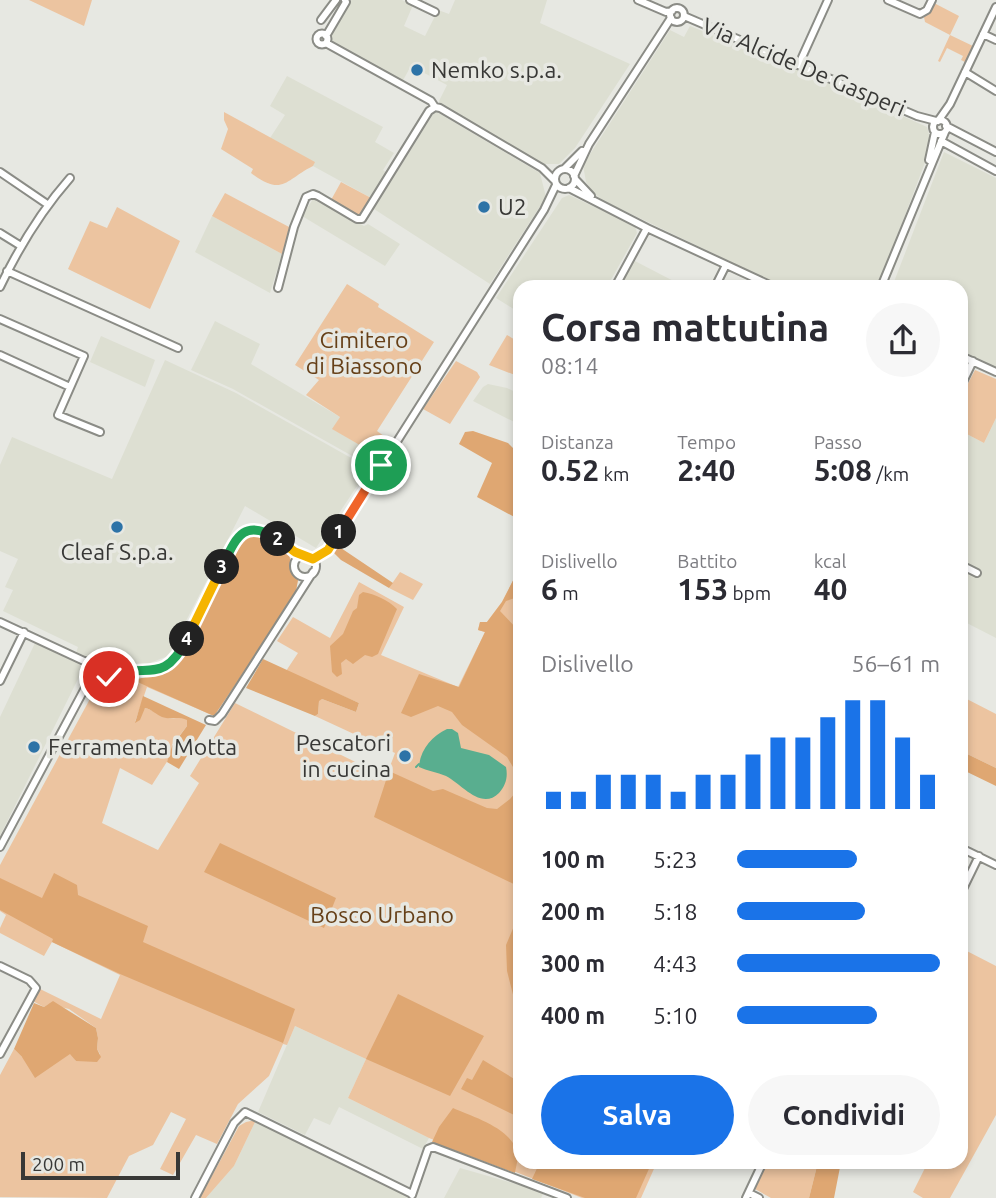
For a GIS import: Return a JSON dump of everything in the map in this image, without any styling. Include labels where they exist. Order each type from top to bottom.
[{"type":"street","points":[[321,20],[336,0]]},
{"type":"street","points":[[345,0],[326,39],[431,101],[435,107],[542,168],[555,183],[759,280]]},
{"type":"street","points":[[410,0],[435,12]]},
{"type":"street","points":[[638,0],[666,12],[679,22],[684,16],[680,9]]},
{"type":"street","points":[[544,210],[567,189],[589,144],[671,15],[680,9],[684,0]]},
{"type":"street","points":[[799,64],[828,0]]},
{"type":"street","points":[[888,0],[920,14],[927,10],[932,0]]},
{"type":"street","points":[[925,178],[935,125],[950,104],[996,7]]},
{"type":"street","name":"Via Alcide De Gasperi","points":[[684,16],[935,125]]},
{"type":"street","points":[[984,34],[996,40]]},
{"type":"street","points":[[965,72],[996,90]]},
{"type":"street","points":[[884,280],[937,150],[945,143],[950,104]]},
{"type":"street","points":[[278,288],[294,227],[306,197],[313,194],[357,219],[362,219],[429,111],[435,107]]},
{"type":"street","points":[[935,125],[940,134],[945,127]]},
{"type":"street","points":[[935,125],[945,127],[996,152]]},
{"type":"street","points":[[945,143],[996,171]]},
{"type":"street","points":[[209,720],[215,721],[222,714],[544,210],[555,183],[555,175],[589,144]]},
{"type":"street","points":[[542,168],[572,172],[574,178],[595,200]]},
{"type":"street","points":[[0,172],[47,204]]},
{"type":"street","points":[[0,287],[47,204],[69,178]]},
{"type":"street","points":[[619,280],[647,228]]},
{"type":"street","points":[[0,233],[21,247]]},
{"type":"street","points":[[718,280],[726,265]]},
{"type":"street","points":[[8,271],[178,348]]},
{"type":"street","points":[[0,319],[84,356],[58,415],[100,432]]},
{"type":"street","points":[[0,355],[70,387]]},
{"type":"street","points":[[968,359],[996,372]]},
{"type":"street","points":[[968,371],[973,361]]},
{"type":"street","points":[[84,693],[111,676],[157,670],[176,659],[241,533],[251,529],[260,530],[313,559]]},
{"type":"street","points":[[287,546],[295,561],[295,570],[300,576],[301,592]]},
{"type":"street","points":[[313,559],[325,552]]},
{"type":"street","points":[[295,561],[302,555]]},
{"type":"street","points":[[300,576],[309,576],[314,570],[313,559]]},
{"type":"street","points":[[968,568],[977,573]]},
{"type":"street","points":[[0,622],[84,661],[93,663],[104,659],[113,667],[130,672]]},
{"type":"street","points":[[0,681],[24,632]]},
{"type":"street","points":[[0,847],[84,693],[92,675],[93,663]]},
{"type":"street","points":[[111,676],[113,667]]},
{"type":"street","points":[[92,675],[104,680]]},
{"type":"street","points":[[968,851],[996,865]]},
{"type":"street","points":[[968,879],[979,856]]},
{"type":"street","points":[[0,966],[29,980],[36,988],[0,1054]]},
{"type":"street","points":[[195,1198],[234,1123],[245,1112],[412,1196],[430,1147],[549,1195],[567,1198]]},
{"type":"street","points":[[759,1198],[747,1195],[760,1169]]},
{"type":"shaded area","points":[[351,0],[402,0],[413,5],[404,26],[425,36],[438,10],[449,14],[455,0],[547,0],[540,23],[630,64],[575,148],[559,164],[543,164],[440,104],[447,85],[411,66],[402,82],[331,42],[330,38]]},
{"type":"shaded area","points":[[690,26],[807,73],[927,127],[932,144],[881,280],[768,280],[604,201],[593,193],[586,182],[583,165],[670,30],[684,37]]},
{"type":"shaded area","points":[[287,76],[383,127],[375,142],[394,153],[383,170],[387,173],[373,199],[313,166],[314,162],[270,138],[285,115],[270,106]]},
{"type":"shaded area","points":[[435,111],[540,173],[546,197],[490,284],[374,209]]},
{"type":"shaded area","points":[[944,152],[996,178],[996,370],[968,357],[968,280],[895,280]]},
{"type":"shaded area","points":[[569,195],[635,226],[637,233],[611,280],[513,280],[513,309],[496,298],[562,198]]},
{"type":"shaded area","points":[[313,199],[364,226],[368,224],[400,244],[385,266],[302,216]]},
{"type":"shaded area","points":[[212,216],[282,254],[270,293],[195,252]]},
{"type":"shaded area","points":[[633,260],[672,280],[623,280]]},
{"type":"shaded area","points":[[215,321],[260,344],[251,364],[340,417],[333,429],[377,455],[370,466],[233,389],[191,370]]},
{"type":"shaded area","points":[[101,336],[155,360],[145,387],[90,362]]},
{"type":"shaded area","name":"Cleaf S.p.a.","points":[[165,360],[236,393],[369,468],[316,548],[245,506],[168,656],[147,664],[125,667],[107,654],[85,657],[76,653],[78,647],[3,611],[13,590],[5,587],[18,559],[0,551],[0,465],[12,437],[112,479]]},
{"type":"shaded area","points":[[488,384],[513,391],[513,421],[473,401]]},
{"type":"shaded area","points":[[996,418],[996,638],[968,624],[968,435],[984,443]]},
{"type":"shaded area","points":[[473,431],[508,443],[513,448],[513,516],[477,497],[492,463],[459,444],[465,432]]},
{"type":"shaded area","points":[[259,534],[279,545],[288,554],[298,580],[295,596],[214,716],[133,680],[163,673],[182,657],[237,544],[248,535]]},
{"type":"shaded area","points":[[335,544],[393,583],[389,588],[341,560],[334,553]]},
{"type":"shaded area","points":[[513,581],[513,599],[506,601],[500,611],[513,625],[513,767],[507,757],[462,725],[452,712],[438,706],[411,717],[401,713],[419,674],[459,687],[485,632],[478,630],[480,622],[487,622]]},
{"type":"shaded area","points":[[363,592],[381,598],[397,609],[378,654],[372,657],[365,655],[353,664],[346,659],[341,663],[342,674],[337,677],[332,672],[330,646],[343,634],[357,608],[359,595]]},
{"type":"shaded area","points":[[35,643],[78,663],[83,669],[0,836],[0,717]]},
{"type":"shaded area","points":[[263,659],[359,703],[356,712],[322,699],[315,716],[246,688]]},
{"type":"shaded area","points":[[143,696],[206,725],[179,769],[167,762],[172,746],[187,726],[187,720],[162,717],[145,708],[140,720],[135,723]]},
{"type":"shaded area","points":[[447,729],[458,733],[461,748],[489,755],[506,767],[506,781],[499,793],[492,798],[479,798],[446,776],[419,767],[428,744],[436,735]]},
{"type":"shaded area","points":[[968,754],[996,768],[996,786],[968,772]]},
{"type":"shaded area","points":[[389,771],[433,791],[443,789],[487,808],[497,809],[513,796],[513,884],[374,817]]},
{"type":"shaded area","points":[[220,843],[336,898],[324,928],[204,872]]},
{"type":"shaded area","points":[[54,873],[77,885],[78,895],[148,926],[143,942],[295,1009],[283,1043],[120,974],[52,942],[53,939],[0,910],[0,878],[42,898]]},
{"type":"shaded area","points":[[513,928],[513,995],[507,971],[506,945]]},
{"type":"shaded area","points":[[398,994],[484,1036],[450,1096],[366,1059]]},
{"type":"shaded area","points":[[53,1001],[96,1028],[97,1049],[101,1057],[97,1062],[76,1061],[70,1054],[35,1078],[14,1049],[34,1003],[44,1007]]},
{"type":"shaded area","points":[[295,1026],[366,1059],[348,1098],[429,1138],[423,1149],[339,1107],[330,1125],[314,1118],[305,1135],[258,1112]]},
{"type":"shaded area","points":[[483,1060],[513,1078],[513,1115],[461,1089],[467,1078],[472,1080]]},
{"type":"shaded area","points":[[453,1108],[499,1129],[513,1143],[515,1173],[432,1142]]},
{"type":"shaded area","points":[[256,1120],[407,1195],[407,1198],[206,1198],[234,1166]]},
{"type":"shaded area","points":[[460,1168],[544,1192],[541,1198],[444,1198]]},
{"type":"shaded area","points":[[537,1169],[649,1169],[636,1198],[585,1198],[532,1179]]},
{"type":"shaded area","points":[[816,1169],[840,1169],[834,1198],[809,1198]]},
{"type":"green space","points":[[29,0],[92,0],[84,26]]},
{"type":"green space","points":[[934,3],[959,16],[950,35],[925,22],[924,17],[929,14]]},
{"type":"green space","points":[[950,35],[973,46],[965,62],[961,60],[963,56],[947,48],[940,62],[938,61]]},
{"type":"green space","points":[[224,112],[315,162],[313,166],[284,184],[270,184],[262,180],[251,173],[253,169],[221,149],[228,129]]},
{"type":"green space","points":[[341,182],[373,199],[362,216],[331,200]]},
{"type":"green space","points":[[225,193],[291,228],[282,254],[212,216]]},
{"type":"green space","points":[[117,207],[180,241],[150,309],[68,269],[90,221],[107,228]]},
{"type":"green space","name":"Cimitero di Biassono","points":[[347,284],[434,342],[377,431],[388,439],[377,455],[332,429],[340,417],[306,395],[319,380],[295,365]]},
{"type":"green space","points":[[507,335],[513,339],[513,374],[489,365]]},
{"type":"green space","points":[[456,361],[477,372],[480,377],[450,424],[423,409]]},
{"type":"green space","points":[[975,370],[996,379],[996,418],[984,443],[968,435],[968,384]]},
{"type":"green space","name":"Bosco Urbano","points":[[263,535],[288,552],[298,579],[295,596],[214,716],[147,687],[135,722],[145,708],[168,718],[187,719],[187,726],[172,745],[170,757],[152,785],[120,768],[102,823],[158,850],[199,783],[190,776],[235,703],[386,777],[395,753],[315,716],[318,714],[319,700],[322,699],[356,712],[359,703],[286,671],[298,653],[277,641],[293,617],[330,638],[359,582],[404,607],[381,655],[458,687],[485,632],[478,630],[480,622],[487,622],[513,581],[513,638],[507,637],[513,639],[513,1169],[654,1169],[641,1198],[582,1198],[429,1138],[348,1098],[366,1059],[295,1026],[287,1045],[283,1044],[269,1076],[238,1104],[217,1144],[196,1135],[173,1175],[160,1169],[186,1119],[171,1112],[153,1145],[129,1156],[107,1198],[0,1197],[0,1075],[14,1049],[22,1057],[71,1053],[76,1061],[97,1061],[100,1054],[97,1049],[96,1028],[69,1009],[49,1004],[44,1007],[29,999],[36,987],[101,1019],[120,975],[52,942],[44,956],[0,933],[6,915],[0,911],[0,865],[91,697],[105,687],[154,675],[169,668],[182,657],[237,544]]},
{"type":"green space","points":[[400,572],[423,584],[413,600],[389,588]]},
{"type":"green space","points":[[968,700],[996,714],[996,768],[968,754]]},
{"type":"green space","points":[[968,952],[996,966],[996,1115],[968,1166]]},
{"type":"green space","points":[[256,1120],[234,1166],[206,1198],[200,1198],[239,1126]]},
{"type":"green space","points":[[765,1169],[816,1169],[809,1198],[771,1198],[755,1189]]},
{"type":"green space","points":[[924,1169],[966,1169],[950,1198],[923,1198],[913,1192]]},
{"type":"waterway","points":[[416,767],[419,764]]},
{"type":"place","name":"Nemko s.p.a.","points":[[417,70]]},
{"type":"place","name":"U2","points":[[484,207]]},
{"type":"place","name":"Cleaf S.p.a.","points":[[117,527]]},
{"type":"place","name":"Ferramenta Motta","points":[[34,747]]},
{"type":"place","name":"Pescatori in cucina","points":[[405,756]]},
{"type":"route","points":[[109,677],[157,670],[176,659],[234,541],[243,532],[251,529],[263,531],[295,552],[313,559],[328,550],[381,465]]}]
